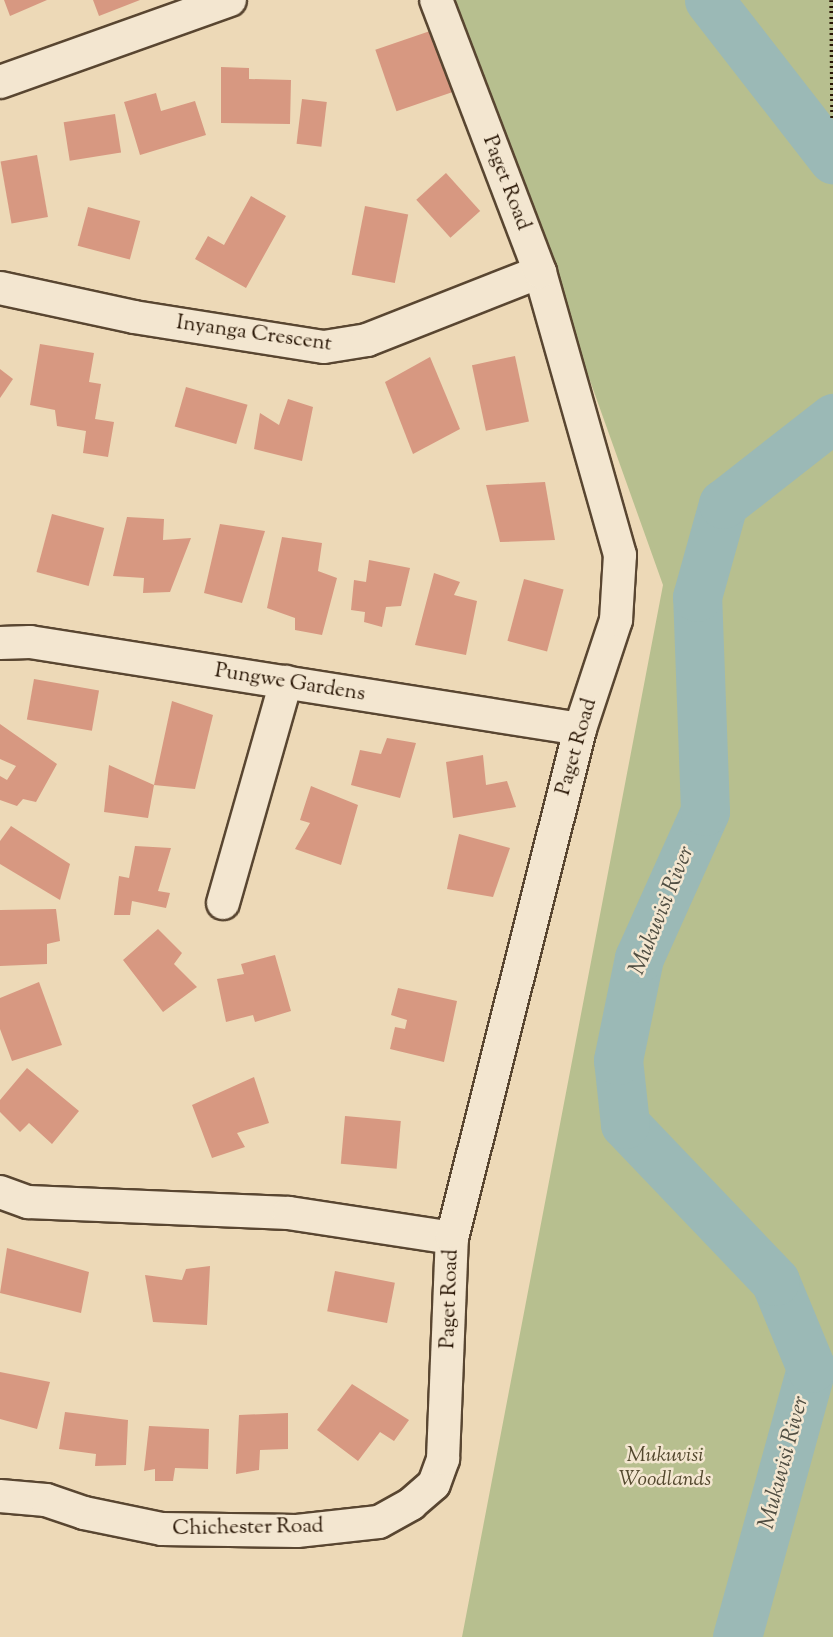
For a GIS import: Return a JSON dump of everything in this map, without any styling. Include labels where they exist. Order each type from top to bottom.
[{"type":"street","points":[[0,82],[230,0]]},
{"type":"street","name":"Paget Road","points":[[411,1504],[434,1484],[443,1459],[452,1238],[580,729],[617,620],[620,555],[540,272],[436,0]]},
{"type":"street","name":"Inyanga Crescent","points":[[0,288],[134,317],[324,348],[367,340],[540,272]]},
{"type":"street","name":"Pungwe Gardens","points":[[0,643],[30,642],[580,729]]},
{"type":"street","points":[[223,903],[286,682]]},
{"type":"street","points":[[0,1192],[28,1202],[289,1213],[452,1238]]},
{"type":"street","name":"Chichester Road","points":[[0,1496],[46,1500],[84,1513],[201,1532],[297,1531],[379,1522],[411,1504]]},
{"type":"path","points":[[832,0],[833,119]]},
{"type":"green space","name":"Mukuvisi Woodlands","points":[[454,0],[833,0],[833,1637],[462,1637],[663,585]]},
{"type":"building","points":[[4,0],[47,0],[10,16]]},
{"type":"building","points":[[93,0],[140,0],[99,16]]},
{"type":"building","points":[[433,30],[454,91],[396,111],[375,50]]},
{"type":"building","points":[[221,67],[249,68],[249,79],[291,80],[290,124],[221,123]]},
{"type":"building","points":[[156,93],[161,111],[195,101],[206,135],[140,155],[124,102]]},
{"type":"building","points":[[302,99],[327,102],[321,147],[297,144]]},
{"type":"building","points":[[115,114],[121,153],[70,161],[64,122]]},
{"type":"building","points":[[37,155],[48,217],[12,223],[1,161]]},
{"type":"building","points":[[446,173],[480,211],[450,238],[416,200]]},
{"type":"building","points":[[251,196],[286,216],[246,288],[195,259],[208,236],[224,245]]},
{"type":"building","points":[[365,206],[408,214],[395,283],[352,275]]},
{"type":"building","points":[[88,207],[140,221],[130,260],[78,246]]},
{"type":"building","points":[[40,344],[94,353],[89,382],[101,384],[95,419],[114,422],[108,457],[83,453],[86,431],[57,426],[55,410],[30,405]]},
{"type":"building","points":[[515,356],[529,422],[486,431],[472,365]]},
{"type":"building","points":[[430,357],[460,429],[413,454],[385,382]]},
{"type":"building","points":[[0,369],[13,379],[0,398]]},
{"type":"building","points":[[186,387],[248,405],[236,444],[175,426]]},
{"type":"building","points":[[288,399],[313,407],[302,461],[254,449],[260,413],[279,425]]},
{"type":"building","points":[[545,482],[555,540],[500,542],[486,485]]},
{"type":"building","points":[[52,514],[104,528],[89,586],[36,572]]},
{"type":"building","points":[[127,517],[164,519],[163,540],[191,538],[170,592],[143,593],[144,578],[113,576]]},
{"type":"building","points":[[220,524],[265,531],[242,603],[204,593]]},
{"type":"building","points":[[282,537],[322,543],[318,571],[337,578],[322,635],[295,630],[295,618],[267,608]]},
{"type":"building","points":[[369,560],[410,568],[401,606],[386,607],[382,627],[364,622],[365,612],[351,610],[354,580],[366,582]]},
{"type":"building","points":[[434,573],[460,582],[454,595],[477,601],[466,655],[415,645]]},
{"type":"building","points":[[524,579],[564,590],[547,651],[507,641]]},
{"type":"building","points":[[34,679],[99,690],[92,731],[27,719]]},
{"type":"building","points":[[172,701],[213,715],[195,789],[154,785]]},
{"type":"building","points":[[0,724],[57,764],[36,802],[23,799],[17,806],[0,800],[0,776],[7,780],[16,766],[0,759]]},
{"type":"building","points":[[387,738],[416,743],[400,798],[351,785],[360,750],[381,754]]},
{"type":"building","points":[[483,755],[486,785],[507,781],[516,807],[453,818],[446,762]]},
{"type":"building","points":[[109,765],[154,785],[148,818],[104,812]]},
{"type":"building","points":[[311,786],[358,805],[341,865],[295,849],[310,823],[300,820]]},
{"type":"building","points":[[11,826],[70,864],[60,900],[0,864],[0,841]]},
{"type":"building","points":[[459,834],[510,848],[493,897],[447,889]]},
{"type":"building","points":[[135,846],[171,848],[158,891],[170,893],[166,908],[132,901],[130,915],[114,915],[119,876],[129,878]]},
{"type":"building","points":[[56,909],[60,941],[47,944],[47,964],[0,966],[0,910]]},
{"type":"building","points":[[158,929],[182,953],[174,964],[197,987],[163,1012],[123,960]]},
{"type":"building","points":[[275,955],[291,1011],[255,1022],[253,1015],[226,1022],[217,979],[244,974],[241,964]]},
{"type":"building","points":[[39,982],[62,1045],[12,1061],[0,1029],[0,998]]},
{"type":"building","points":[[398,988],[457,1001],[444,1062],[390,1049],[395,1027],[405,1029],[407,1020],[391,1015]]},
{"type":"building","points":[[27,1068],[79,1111],[52,1144],[29,1123],[20,1132],[0,1112],[0,1100]]},
{"type":"building","points":[[254,1077],[269,1123],[237,1133],[245,1147],[212,1158],[192,1105]]},
{"type":"building","points":[[345,1116],[401,1121],[397,1169],[341,1164]]},
{"type":"building","points":[[7,1248],[89,1272],[81,1313],[0,1293]]},
{"type":"building","points":[[210,1266],[207,1325],[153,1322],[145,1275],[182,1280],[186,1269]]},
{"type":"building","points":[[335,1271],[395,1283],[387,1323],[327,1311]]},
{"type":"building","points":[[0,1372],[50,1382],[37,1429],[0,1419]]},
{"type":"building","points":[[352,1384],[409,1420],[394,1441],[380,1432],[358,1461],[317,1430]]},
{"type":"building","points":[[65,1412],[128,1420],[126,1465],[95,1466],[96,1454],[59,1449]]},
{"type":"building","points":[[288,1413],[288,1449],[260,1450],[259,1470],[236,1474],[239,1415]]},
{"type":"building","points":[[149,1426],[209,1429],[208,1469],[175,1468],[173,1481],[155,1481],[155,1469],[144,1471]]},
{"type":"waterway","name":"Mukuvisi River","points":[[709,0],[833,159]]},
{"type":"waterway","name":"Mukuvisi River","points":[[737,1637],[811,1368],[775,1281],[625,1124],[618,1060],[639,958],[705,811],[697,597],[723,504],[833,418]]}]
